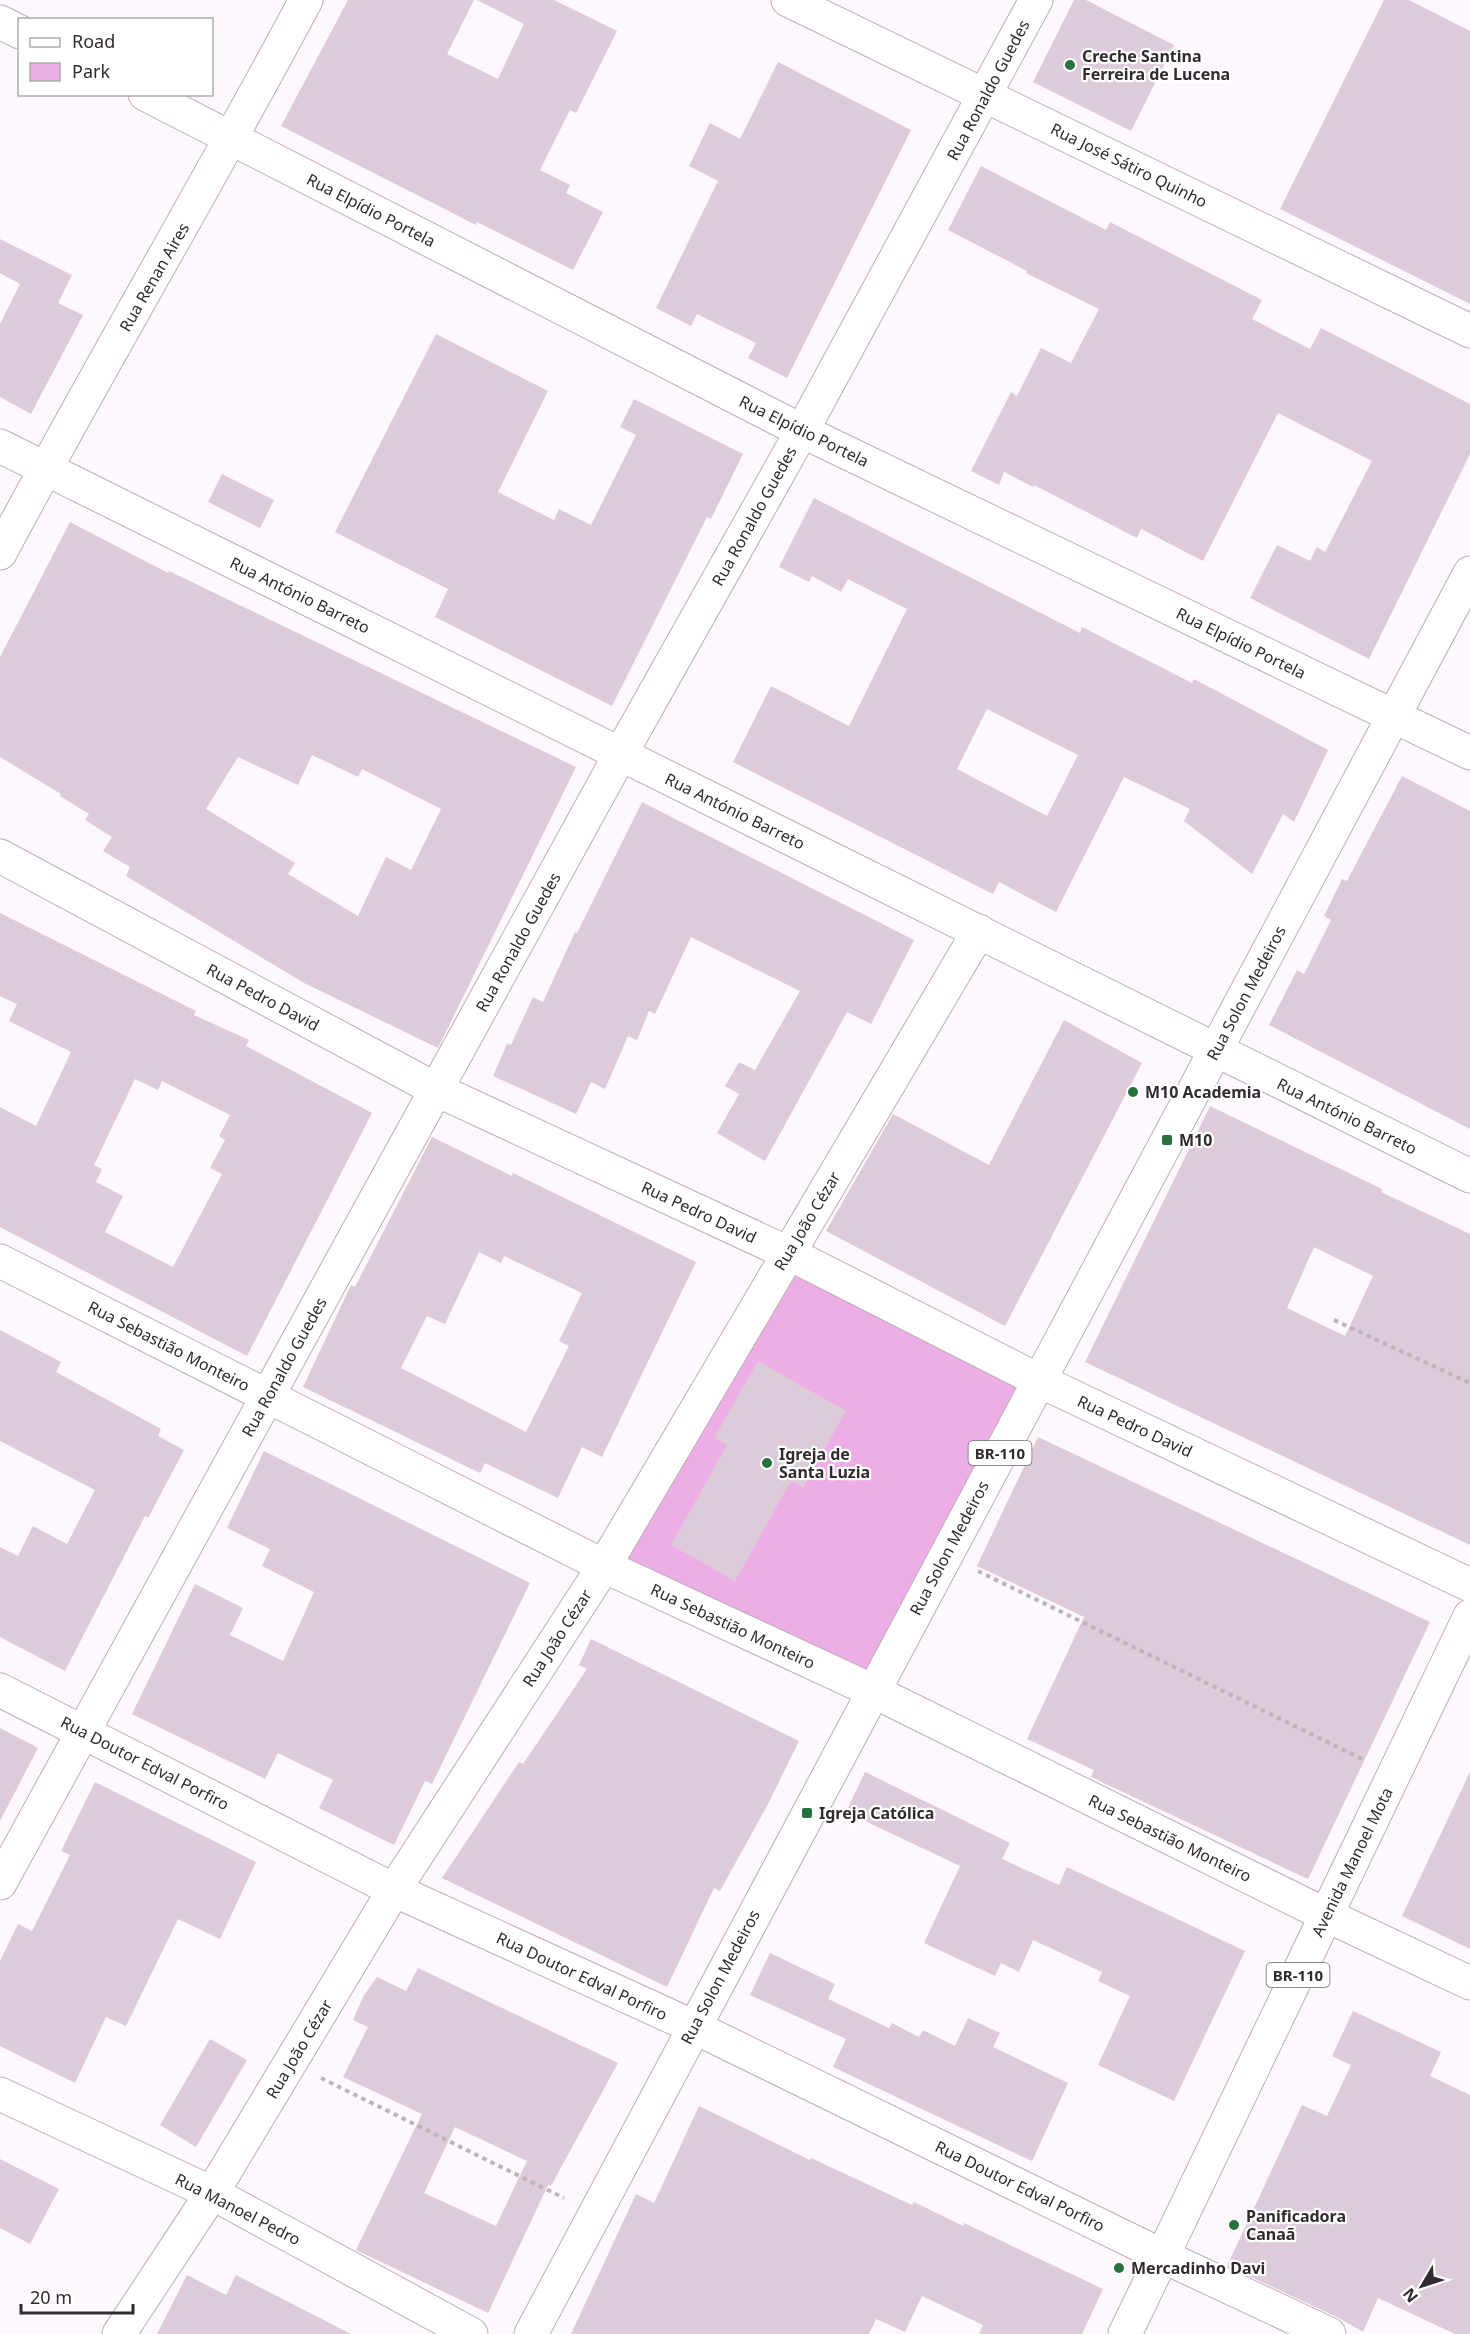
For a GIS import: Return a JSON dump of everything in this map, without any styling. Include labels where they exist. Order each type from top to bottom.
[{"type":"street","name":"Rua Renan Aires","points":[[0,552],[45,468],[232,138],[306,0]]},
{"type":"street","name":"Rua José Sátiro Quinho","points":[[788,0],[986,94],[1470,331]]},
{"type":"street","name":"Rua Ronaldo Guedes","points":[[0,1883],[620,755],[802,431],[1036,0]]},
{"type":"street","points":[[0,22],[18,31]]},
{"type":"street","name":"Rua Elpídio Portela","points":[[149,96],[802,431],[1470,753]]},
{"type":"street","name":"Rua António Barreto","points":[[0,446],[1470,1176]]},
{"type":"street","name":"Rua Solon Medeiros","points":[[531,2334],[1470,573]]},
{"type":"street","name":"Rua Pedro David","points":[[0,856],[437,1090],[788,1253],[1038,1380],[1470,1585]]},
{"type":"street","name":"Rua João Cézar","points":[[119,2334],[212,2193],[394,1890],[604,1566],[979,931]]},
{"type":"street","name":"Rua Sebastião Monteiro","points":[[0,1261],[604,1566],[873,1692],[1326,1916],[1470,1983]]},
{"type":"street","name":"Avenida Manoel Mota","points":[[1125,2334],[1470,1617]]},
{"type":"street","name":"Rua Doutor Edval Porfiro","points":[[0,1690],[394,1890],[694,2027],[1329,2334]]},
{"type":"street","name":"Rua Manoel Pedro","points":[[0,2094],[212,2193],[471,2334]]},
{"type":"path","points":[[1334,1320],[1470,1383]]},
{"type":"path","points":[[945,1555],[1394,1775]]},
{"type":"path","points":[[291,2063],[554,2193]]},
{"type":"green space","points":[[778,1268],[1024,1380],[859,1696],[592,1568]]},
{"type":"building","points":[[348,0],[474,0],[447,54],[498,79],[524,24],[477,0],[554,0],[617,31],[576,113],[570,110],[540,170],[570,185],[566,193],[603,212],[573,270],[477,222],[476,225],[281,126]]},
{"type":"building","name":"Creche Santina Ferreira de Lucena","points":[[1074,0],[1086,0],[1174,45],[1131,131],[1033,82]]},
{"type":"building","points":[[1384,0],[1409,0],[1470,31],[1470,304],[1280,209]]},
{"type":"building","points":[[778,62],[911,130],[787,378],[748,358],[756,343],[697,314],[691,326],[656,308],[718,181],[689,166],[710,123],[740,139]]},
{"type":"building","points":[[981,166],[1106,230],[1110,222],[1262,300],[1252,319],[1310,349],[1321,328],[1470,404],[1470,454],[1369,659],[1250,598],[1277,545],[1310,561],[1317,547],[1325,552],[1372,461],[1278,413],[1203,561],[1141,529],[1137,538],[1004,472],[999,485],[971,471],[1011,392],[1017,396],[1041,348],[1071,363],[1099,309],[1026,273],[1027,271],[948,230]]},
{"type":"building","points":[[0,239],[72,275],[58,303],[83,315],[31,414],[0,397],[0,324],[20,284],[0,273]]},
{"type":"building","points":[[436,334],[548,391],[498,492],[554,520],[559,509],[591,525],[636,435],[620,427],[634,399],[743,454],[711,519],[707,517],[612,706],[435,617],[448,589],[335,532]]},
{"type":"building","points":[[222,474],[274,500],[260,528],[208,502]]},
{"type":"building","points":[[814,498],[1080,633],[1082,627],[1192,683],[1194,679],[1328,750],[1294,822],[1283,814],[1252,874],[1184,821],[1190,809],[1124,777],[1056,912],[999,882],[993,894],[733,762],[771,686],[849,726],[907,609],[848,579],[841,592],[812,576],[809,582],[779,567]],"holes":[[[987,709],[1078,755],[1047,816],[957,769]]]},
{"type":"building","points":[[70,522],[168,573],[169,571],[576,767],[438,1048],[304,983],[126,876],[130,867],[103,851],[112,837],[85,820],[89,814],[0,757],[0,657]],"holes":[[[312,755],[358,777],[362,769],[441,809],[411,870],[386,857],[358,916],[288,874],[295,863],[206,809],[238,757],[298,785]]]},
{"type":"building","points":[[1402,776],[1470,811],[1470,1129],[1269,1025],[1297,970],[1304,974],[1331,920],[1324,916],[1342,879],[1347,881]]},
{"type":"building","points":[[642,802],[914,940],[871,1024],[847,1012],[765,1161],[717,1133],[739,1094],[725,1086],[739,1062],[755,1070],[800,991],[691,937],[655,1014],[649,1011],[637,1040],[628,1036],[605,1089],[591,1082],[576,1114],[493,1076],[507,1044],[511,1045],[533,997],[543,1002],[575,932],[577,933]]},
{"type":"building","points":[[0,913],[196,1011],[194,1015],[249,1040],[246,1046],[372,1113],[247,1356],[0,1227],[0,1107],[36,1126],[71,1052],[9,1021],[17,1004],[0,996]],"holes":[[[135,1079],[158,1090],[162,1081],[230,1115],[219,1136],[225,1140],[210,1168],[222,1174],[173,1267],[105,1232],[123,1196],[96,1182],[102,1169],[94,1165]]]},
{"type":"building","points":[[1064,1020],[1142,1063],[1005,1326],[826,1231],[893,1114],[989,1165]]},
{"type":"building","points":[[1210,1106],[1470,1234],[1470,1545],[1085,1362]],"holes":[[[1314,1247],[1373,1276],[1345,1336],[1287,1308]]]},
{"type":"building","points":[[432,1137],[512,1176],[513,1173],[696,1262],[602,1457],[582,1447],[558,1498],[485,1463],[480,1473],[303,1387],[351,1285],[355,1287]],"holes":[[[479,1252],[501,1263],[504,1256],[582,1293],[559,1341],[569,1346],[526,1432],[401,1368],[427,1316],[445,1324]]]},
{"type":"building","points":[[0,1330],[61,1362],[56,1372],[161,1429],[158,1436],[184,1450],[148,1518],[145,1516],[65,1671],[0,1637],[0,1547],[18,1556],[33,1526],[67,1544],[95,1490],[0,1441]]},
{"type":"building","name":"Igreja de Santa Luzia","points":[[758,1361],[846,1411],[803,1487],[791,1481],[735,1581],[671,1545],[727,1445],[714,1438]]},
{"type":"building","points":[[1038,1437],[1430,1622],[1308,1879],[1091,1777],[1094,1770],[1027,1739],[1084,1617],[977,1566]]},
{"type":"building","points":[[264,1451],[530,1583],[432,1784],[425,1781],[394,1845],[319,1808],[333,1780],[278,1753],[265,1779],[132,1714],[195,1584],[243,1608],[230,1635],[283,1661],[314,1592],[262,1566],[270,1549],[227,1528]]},
{"type":"building","points":[[591,1639],[799,1741],[768,1804],[720,1891],[714,1888],[667,1987],[442,1878],[519,1762],[523,1764],[587,1669],[579,1665]]},
{"type":"building","points":[[0,1728],[38,1748],[0,1821]]},
{"type":"building","points":[[865,1772],[1010,1843],[1002,1859],[1059,1885],[1067,1867],[1245,1951],[1174,2101],[1098,2065],[1130,1996],[1098,1981],[1102,1972],[1033,1940],[1019,1972],[1001,1963],[995,1976],[924,1943],[960,1866],[846,1812]]},
{"type":"building","points":[[1470,1772],[1470,1949],[1402,1916]]},
{"type":"building","points":[[95,1782],[256,1862],[220,1939],[178,1919],[126,2026],[106,2017],[75,2083],[0,2046],[0,1961],[18,1924],[32,1931],[70,1855],[61,1851]]},
{"type":"building","points":[[770,1953],[835,1984],[828,1999],[889,2028],[892,2023],[919,2037],[923,2030],[955,2046],[968,2018],[1000,2033],[993,2047],[1068,2083],[1032,2161],[833,2067],[846,2039],[750,1995]]},
{"type":"building","points":[[418,1968],[618,2063],[551,2186],[548,2185],[488,2313],[356,2250],[422,2114],[343,2077],[368,2027],[353,2020],[364,1995],[377,1977],[406,1991]],"holes":[[[455,2127],[527,2161],[496,2226],[424,2193]]]},
{"type":"building","points":[[1353,2011],[1441,2052],[1430,2076],[1470,2095],[1470,2334],[1455,2334],[1378,2298],[1363,2332],[1337,2317],[1227,2266],[1302,2105],[1327,2116],[1351,2065],[1332,2056]]},
{"type":"building","points":[[210,2039],[247,2060],[196,2147],[160,2125]]},
{"type":"building","points":[[699,2106],[810,2160],[811,2158],[912,2205],[914,2202],[963,2226],[964,2223],[1103,2289],[1082,2334],[979,2334],[983,2325],[922,2296],[905,2332],[876,2319],[869,2334],[571,2334],[636,2194],[654,2203]]},
{"type":"building","points":[[0,2159],[59,2189],[30,2244],[0,2228]]},
{"type":"building","points":[[187,2275],[226,2295],[236,2275],[351,2334],[157,2334]]},
{"type":"place","name":"Creche Santina Ferreira de Lucena","points":[[1070,65]]},
{"type":"place","name":"M10 Academia","points":[[1133,1092]]},
{"type":"place","name":"M10","points":[[1167,1140]]},
{"type":"place","name":"Igreja de Santa Luzia","points":[[767,1463]]},
{"type":"place","name":"Igreja Católica","points":[[807,1813]]},
{"type":"place","name":"Panificadora Canaã","points":[[1234,2225]]},
{"type":"place","name":"Mercadinho Davi","points":[[1119,2268]]}]
